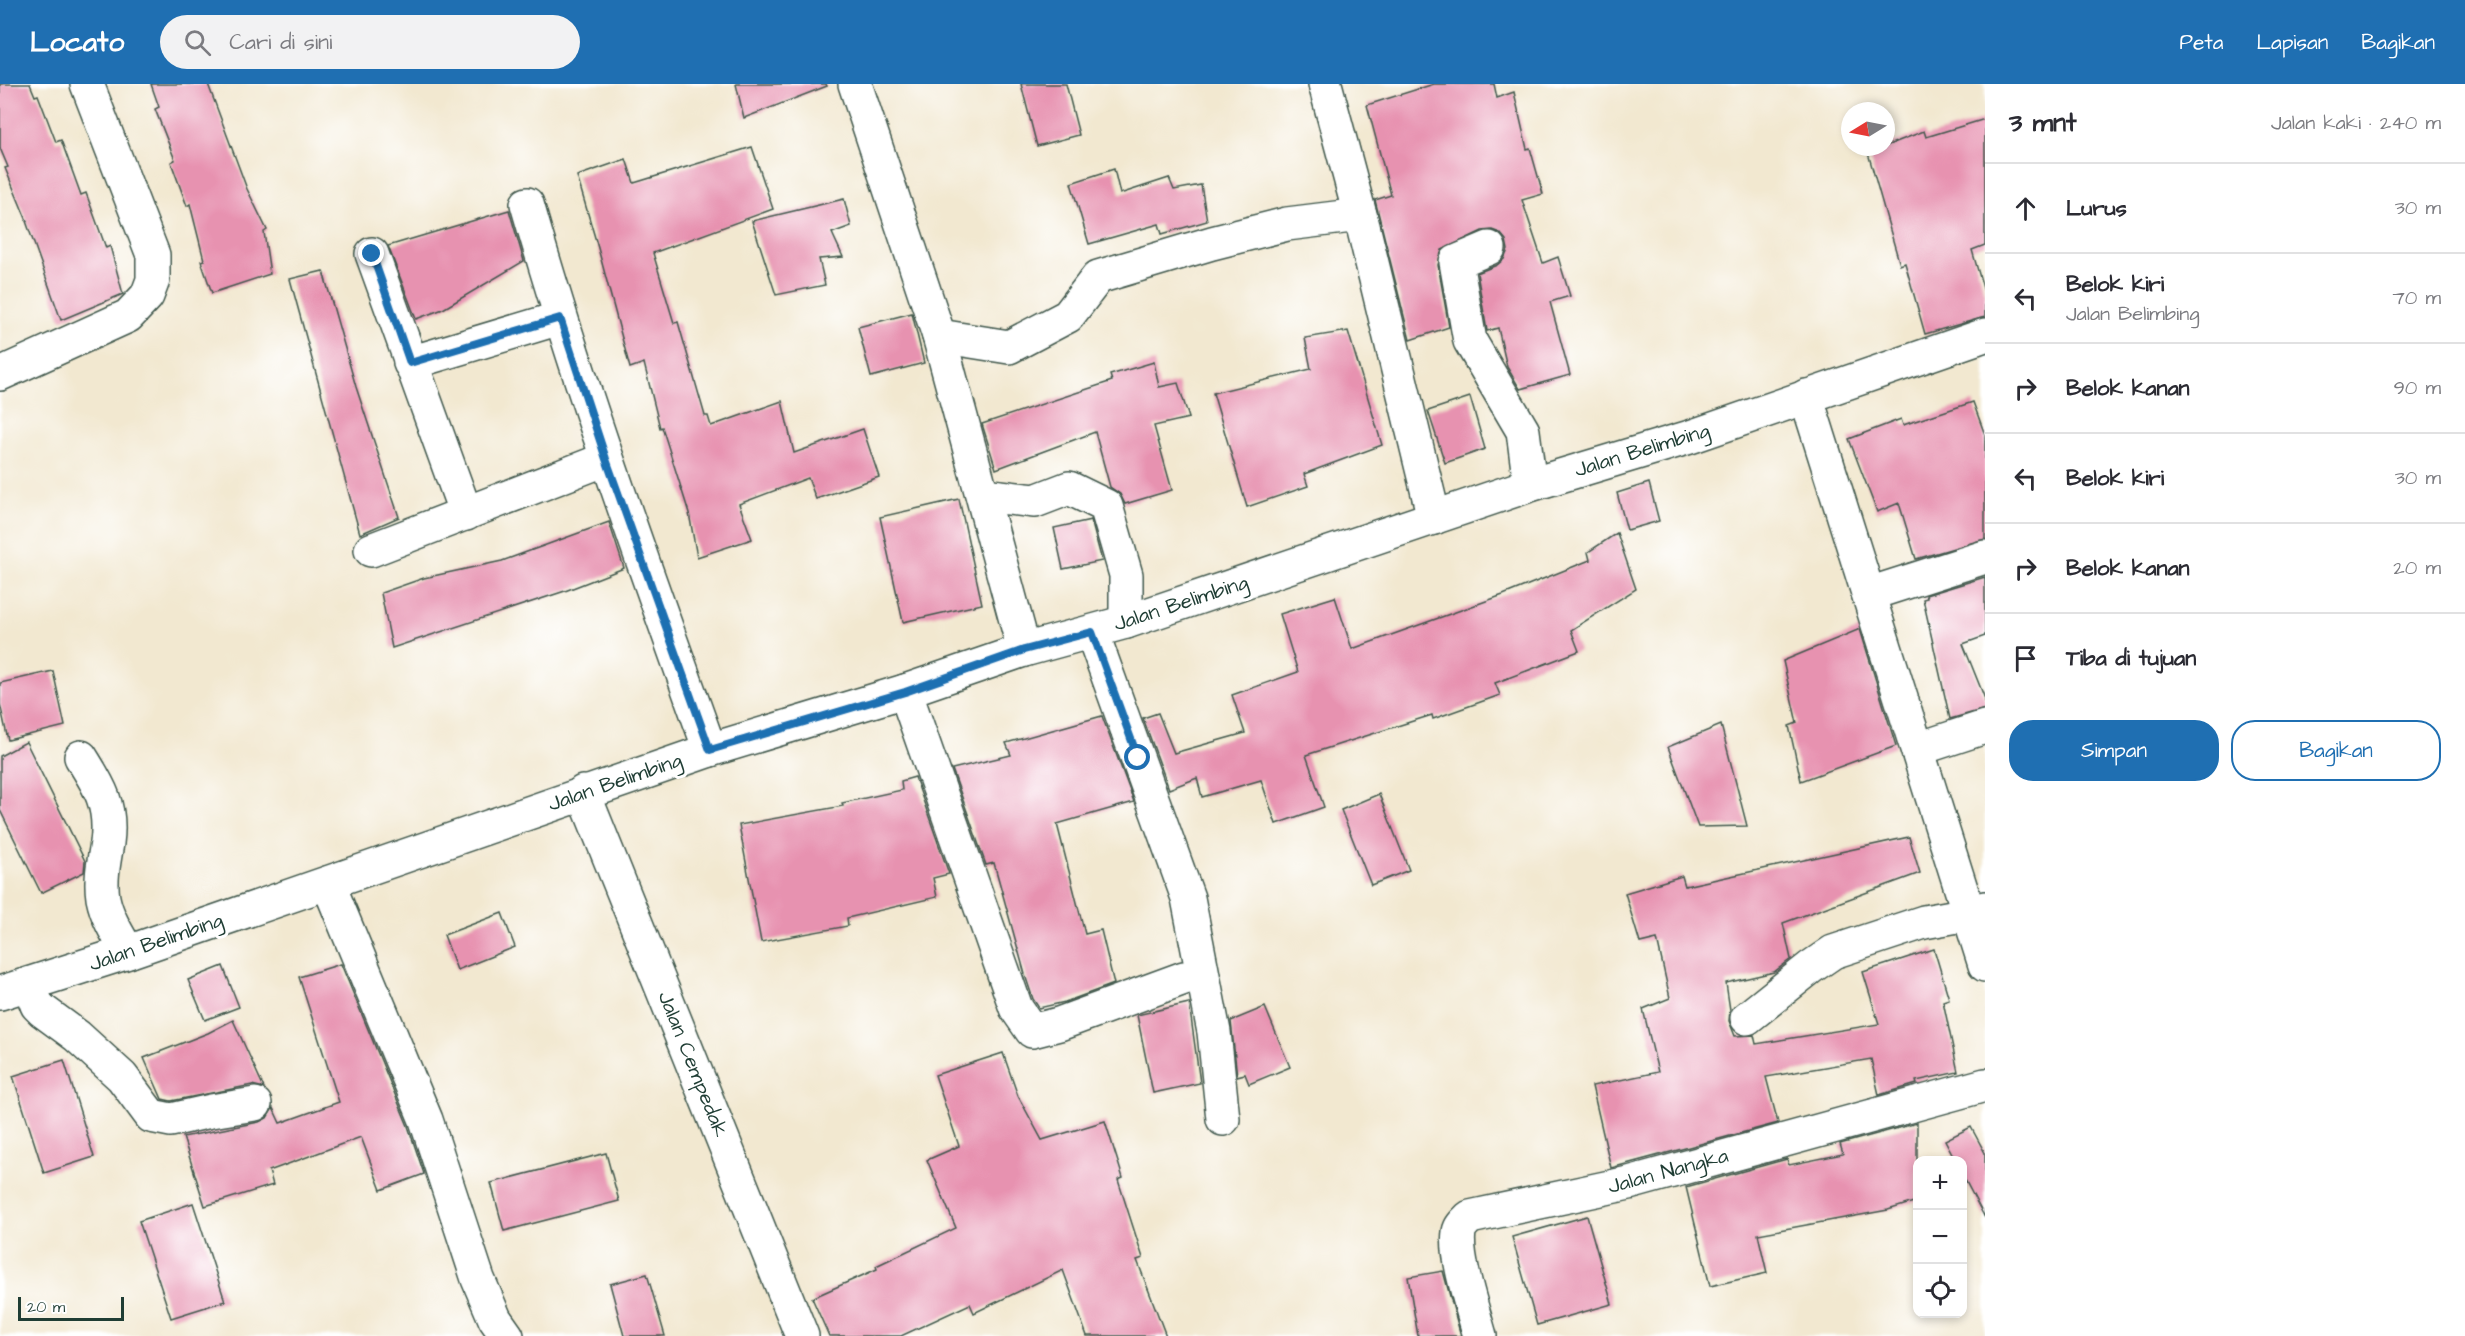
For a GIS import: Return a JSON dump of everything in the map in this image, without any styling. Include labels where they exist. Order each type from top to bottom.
[{"type":"street","points":[[0,374],[128,316],[147,296],[153,280],[153,255],[87,84]]},
{"type":"street","points":[[855,84],[939,336],[1024,650]]},
{"type":"street","points":[[1325,84],[1360,215],[1434,518]]},
{"type":"street","points":[[527,204],[560,318],[606,459],[710,750]]},
{"type":"street","points":[[939,336],[1009,347],[1068,316],[1098,277],[1212,243],[1287,224],[1360,215]]},
{"type":"street","points":[[1490,248],[1456,262],[1470,341],[1523,431],[1530,484]]},
{"type":"street","points":[[372,254],[466,514]]},
{"type":"street","points":[[410,363],[560,318]]},
{"type":"street","name":"Jalan Belimbing","points":[[14,988],[128,952],[583,792],[710,750],[905,692],[1024,650],[1126,622],[1530,484],[1689,437],[1985,335]]},
{"type":"street","points":[[1806,396],[1918,749],[1977,911],[1985,965]]},
{"type":"street","points":[[371,550],[606,459]]},
{"type":"street","points":[[983,495],[1035,501],[1070,488],[1106,506],[1126,574],[1126,622]]},
{"type":"street","points":[[1869,594],[1985,557]]},
{"type":"street","points":[[1092,632],[1188,898],[1214,1032],[1223,1119]]},
{"type":"street","points":[[905,692],[1016,1008],[1032,1031],[1059,1024],[1184,978]]},
{"type":"street","points":[[1918,749],[1985,727]]},
{"type":"street","points":[[81,757],[101,790],[106,804],[108,820],[102,875],[103,896],[107,915],[128,952]]},
{"type":"street","name":"Jalan Cempedak","points":[[583,792],[802,1336]]},
{"type":"street","points":[[328,883],[426,1120],[478,1279],[495,1319],[507,1336]]},
{"type":"street","points":[[1747,1018],[1833,952],[1924,922],[1977,911]]},
{"type":"street","points":[[14,988],[77,1036],[122,1077],[152,1116],[171,1120],[211,1110],[255,1104]]},
{"type":"street","name":"Jalan Nangka","points":[[1480,1336],[1460,1252],[1459,1233],[1461,1226],[1470,1217],[1629,1183],[1985,1085]]},
{"type":"building","points":[[0,84],[30,84],[35,96],[38,95],[56,142],[61,140],[81,195],[86,193],[106,248],[110,246],[123,294],[61,320],[27,221],[5,168],[8,167],[0,148]]},
{"type":"building","points":[[151,84],[208,84],[247,189],[267,230],[264,232],[270,274],[212,293],[201,261],[204,260],[190,204],[187,206],[171,162],[175,160],[155,109],[159,107]]},
{"type":"building","points":[[736,84],[826,84],[827,86],[744,118]]},
{"type":"building","points":[[1021,84],[1066,84],[1079,135],[1037,146]]},
{"type":"building","points":[[1434,84],[1494,84],[1497,98],[1514,92],[1527,149],[1530,148],[1543,194],[1522,200],[1543,263],[1558,257],[1570,296],[1550,302],[1570,375],[1520,389],[1507,367],[1498,328],[1487,331],[1477,273],[1497,265],[1504,259],[1508,250],[1506,240],[1500,233],[1492,230],[1482,231],[1442,250],[1438,265],[1449,327],[1410,340],[1375,200],[1391,195],[1367,105]]},
{"type":"building","points":[[1985,119],[1985,245],[1972,250],[1985,295],[1985,317],[1925,334],[1905,263],[1900,265],[1869,156],[1895,156],[1895,142],[1924,131],[1926,137]]},
{"type":"building","points":[[752,147],[773,209],[653,253],[674,323],[678,322],[705,416],[708,416],[711,426],[782,401],[794,453],[863,429],[879,477],[816,499],[808,478],[739,504],[752,539],[697,557],[689,513],[662,427],[660,428],[644,363],[630,368],[577,176],[626,159],[634,183]]},
{"type":"building","points":[[1114,169],[1120,194],[1169,178],[1174,190],[1201,185],[1207,221],[1162,234],[1159,224],[1089,244],[1071,183]]},
{"type":"building","points":[[844,199],[851,226],[832,233],[843,257],[819,259],[825,285],[776,295],[752,221]]},
{"type":"building","points":[[509,210],[524,261],[443,309],[416,319],[388,246]]},
{"type":"building","points":[[323,271],[356,387],[399,517],[360,534],[290,279]]},
{"type":"building","points":[[912,313],[924,363],[871,377],[858,327]]},
{"type":"building","points":[[1348,331],[1382,445],[1304,474],[1308,486],[1247,507],[1213,393],[1311,369],[1305,338]]},
{"type":"building","points":[[1154,362],[1159,387],[1178,383],[1189,418],[1154,426],[1172,490],[1125,504],[1120,494],[1110,487],[1095,432],[996,469],[982,424],[1112,381],[1110,375]]},
{"type":"building","points":[[1470,397],[1485,449],[1445,463],[1428,411]]},
{"type":"building","points":[[1973,402],[1985,435],[1985,539],[1916,559],[1899,503],[1877,512],[1849,439],[1901,419],[1903,425]]},
{"type":"building","points":[[1649,483],[1659,521],[1627,530],[1617,493]]},
{"type":"building","points":[[959,499],[982,604],[903,622],[880,517]]},
{"type":"building","points":[[1091,520],[1102,561],[1063,569],[1054,528]]},
{"type":"building","points":[[609,522],[624,568],[565,591],[392,648],[381,593],[424,578],[502,561]]},
{"type":"building","points":[[1617,533],[1636,589],[1571,630],[1579,651],[1495,683],[1500,695],[1433,719],[1432,715],[1306,755],[1324,807],[1276,824],[1261,780],[1202,797],[1197,778],[1169,789],[1143,718],[1158,713],[1174,753],[1245,733],[1232,695],[1298,672],[1280,614],[1335,597],[1352,649],[1503,595],[1590,560],[1588,552]]},
{"type":"building","points":[[1985,577],[1985,636],[1963,644],[1985,699],[1985,709],[1950,719],[1923,599],[1927,598],[1926,595]]},
{"type":"building","points":[[1860,629],[1896,746],[1801,781],[1789,726],[1797,723],[1783,661]]},
{"type":"building","points":[[53,671],[65,726],[8,740],[0,704],[0,683]]},
{"type":"building","points":[[1102,716],[1134,802],[1057,824],[1085,934],[1101,930],[1114,984],[1065,1002],[1039,1008],[1033,999],[1026,978],[994,863],[986,865],[952,769],[1011,755],[1006,743]]},
{"type":"building","points":[[1721,725],[1747,826],[1698,827],[1668,747]]},
{"type":"building","points":[[26,742],[85,861],[84,872],[41,893],[0,810],[0,756]]},
{"type":"building","points":[[915,777],[949,874],[933,878],[937,897],[847,918],[848,926],[761,942],[739,825],[843,806],[842,803],[902,790],[901,781]]},
{"type":"building","points":[[1379,794],[1409,870],[1371,885],[1341,810]]},
{"type":"building","points":[[1909,837],[1920,873],[1783,923],[1791,959],[1774,972],[1726,983],[1730,1010],[1729,1021],[1735,1036],[1754,1035],[1756,1044],[1879,1024],[1863,972],[1934,949],[1949,999],[1943,1001],[1958,1072],[1916,1081],[1917,1084],[1879,1095],[1871,1059],[1766,1077],[1778,1123],[1611,1168],[1592,1086],[1658,1072],[1643,1009],[1670,998],[1657,939],[1640,943],[1625,893],[1682,876],[1685,886]]},
{"type":"building","points":[[502,913],[515,947],[457,970],[444,935]]},
{"type":"building","points":[[341,964],[408,1126],[424,1174],[381,1190],[361,1137],[269,1171],[273,1185],[205,1206],[183,1137],[259,1122],[267,1118],[273,1108],[280,1123],[339,1102],[299,977]]},
{"type":"building","points":[[223,966],[239,1007],[205,1020],[188,980]]},
{"type":"building","points":[[1189,1003],[1200,1083],[1153,1093],[1137,1015]]},
{"type":"building","points":[[1265,1007],[1290,1067],[1249,1084],[1245,1074],[1237,1076],[1231,1021]]},
{"type":"building","points":[[233,1020],[264,1088],[252,1085],[171,1101],[162,1099],[144,1058],[208,1033]]},
{"type":"building","points":[[1003,1053],[1018,1096],[1042,1140],[1105,1121],[1123,1178],[1118,1180],[1143,1258],[1137,1260],[1166,1336],[1087,1336],[1063,1270],[974,1313],[970,1304],[901,1336],[829,1336],[812,1298],[877,1269],[876,1266],[956,1228],[927,1160],[959,1146],[935,1075]]},
{"type":"building","points":[[64,1060],[94,1157],[44,1173],[13,1076]]},
{"type":"building","points":[[1917,1123],[1917,1156],[1913,1156],[1913,1202],[1888,1210],[1758,1234],[1767,1273],[1710,1286],[1686,1187],[1787,1159],[1789,1165],[1843,1154],[1840,1144]]},
{"type":"building","points":[[1971,1127],[1985,1153],[1985,1218],[1967,1184],[1967,1156],[1953,1156],[1945,1140]]},
{"type":"building","points":[[606,1153],[619,1201],[504,1231],[491,1183]]},
{"type":"building","points":[[193,1203],[225,1301],[171,1318],[139,1221]]},
{"type":"building","points":[[1587,1216],[1612,1304],[1537,1325],[1512,1237]]},
{"type":"building","points":[[1443,1271],[1461,1336],[1418,1336],[1408,1277]]},
{"type":"building","points":[[647,1274],[665,1336],[624,1336],[610,1284]]},
{"type":"route","points":[[372,254],[410,363],[560,318],[606,459],[710,750],[905,692],[1024,650],[1092,632],[1138,758]]}]
